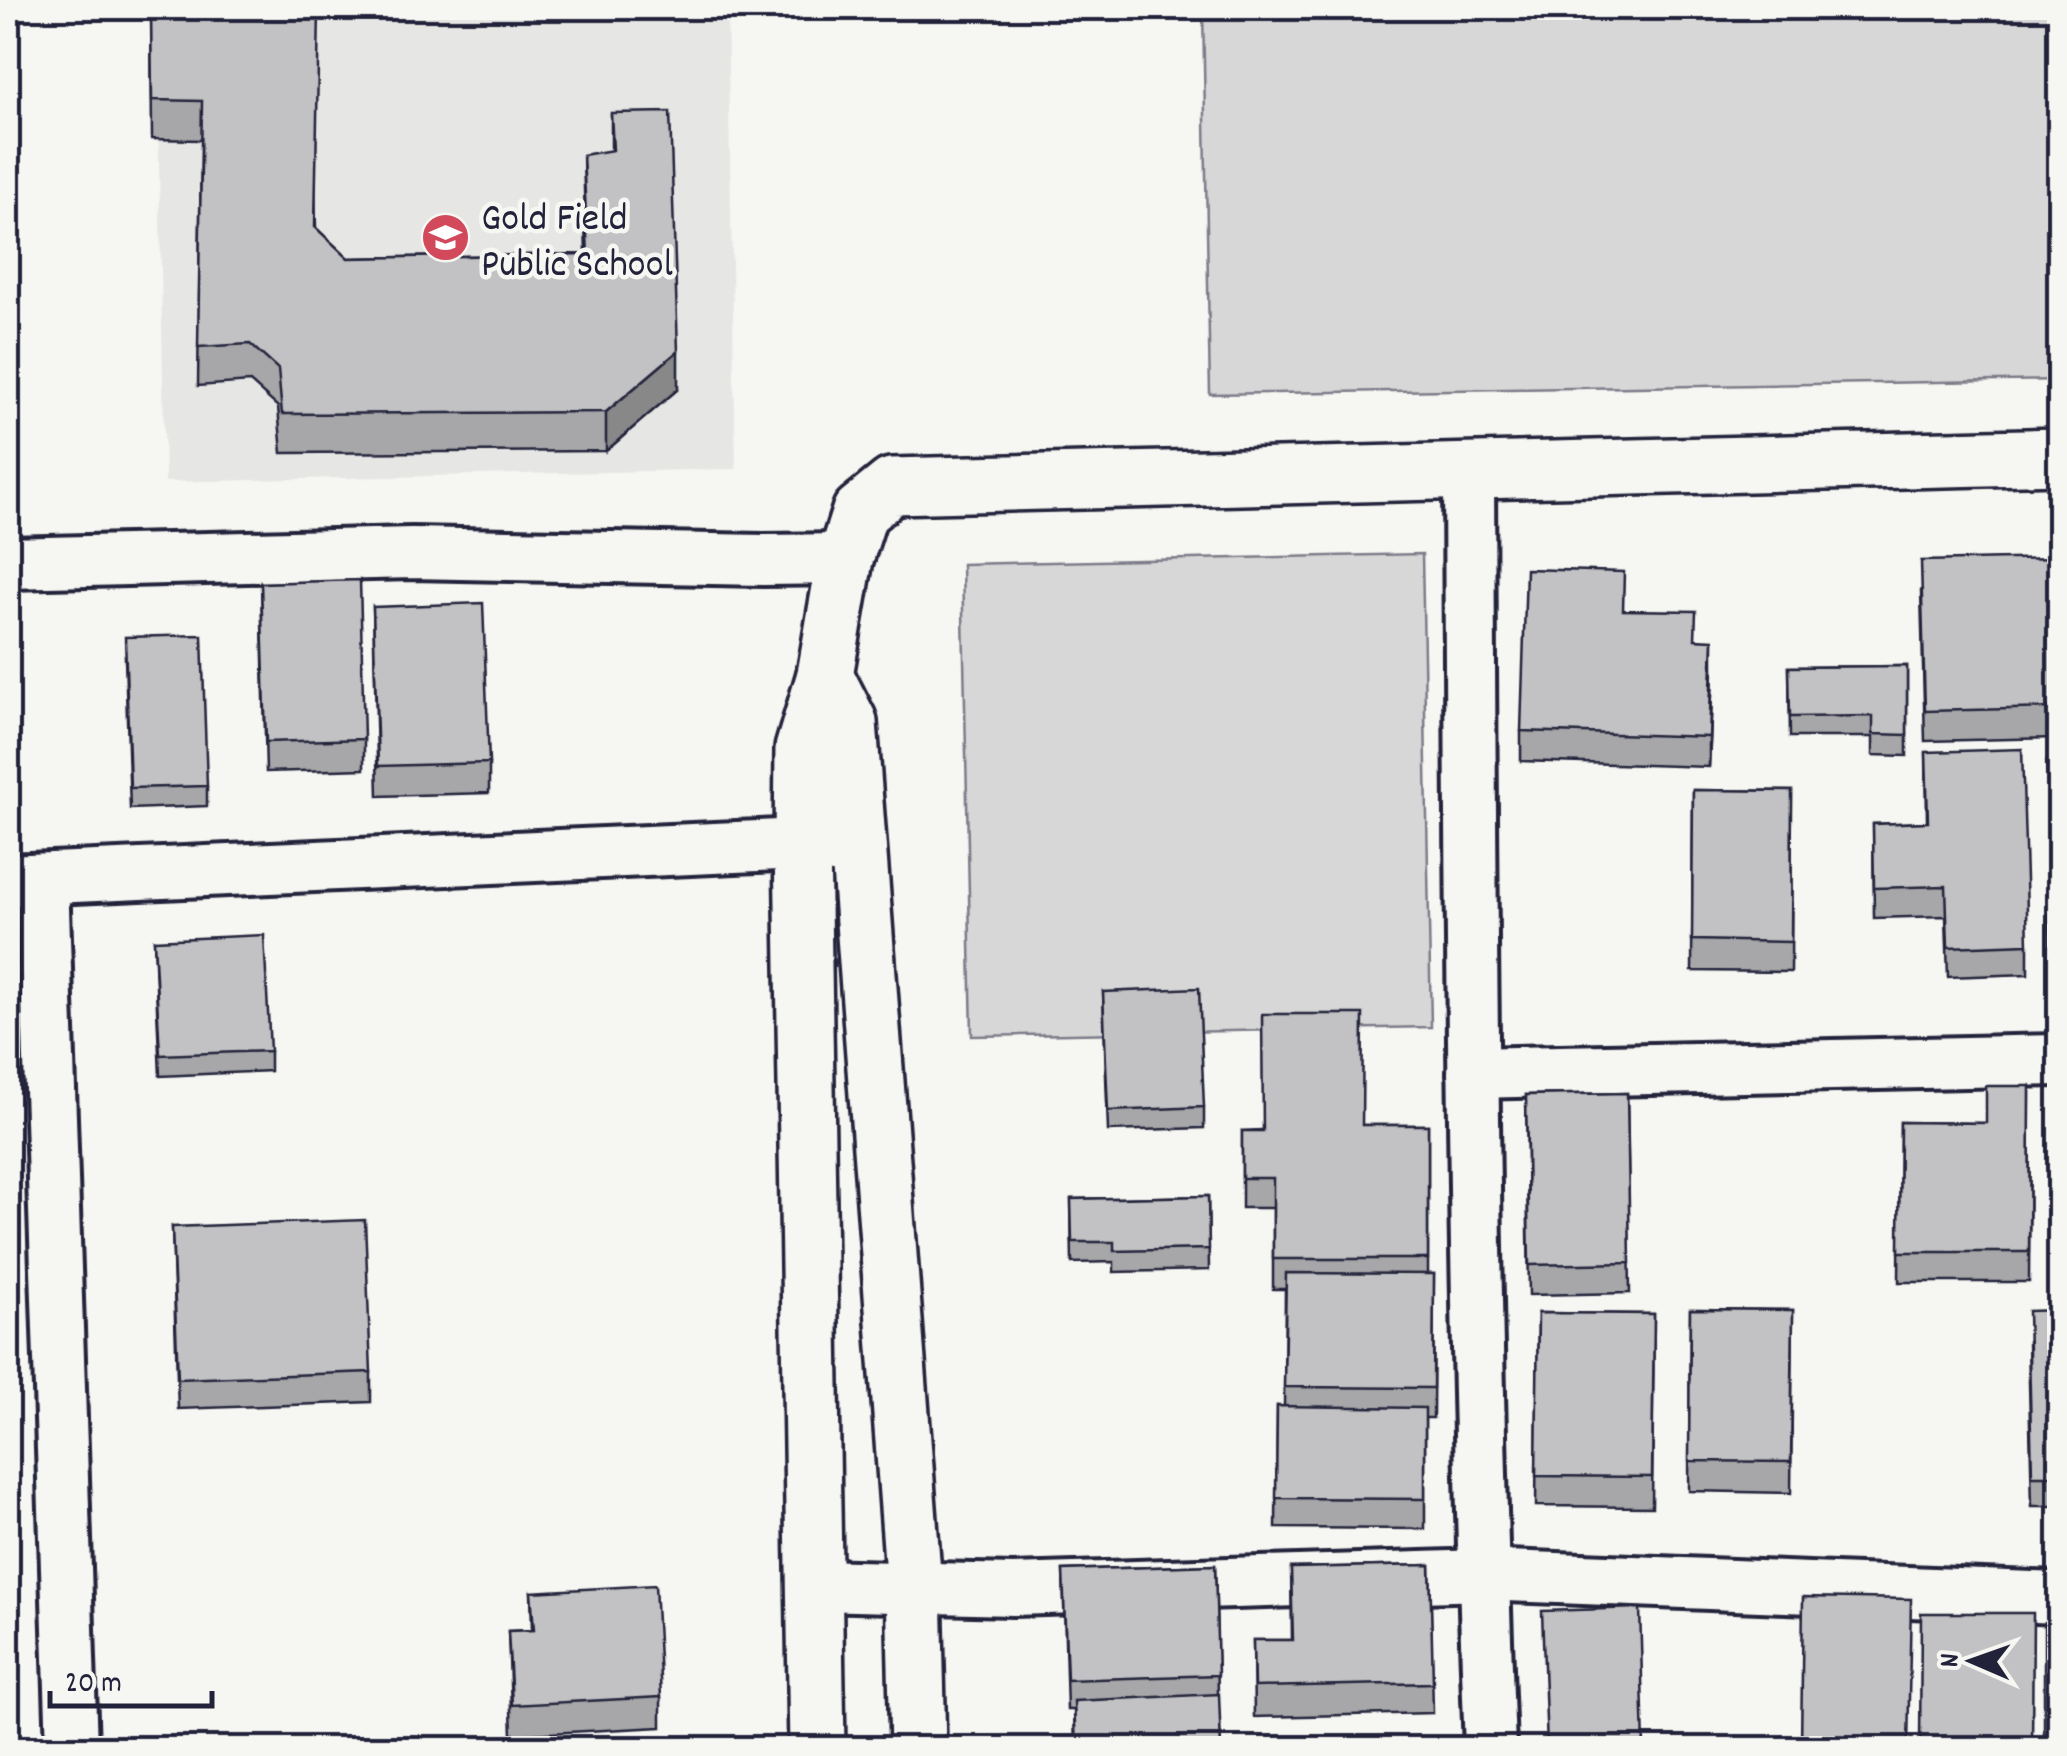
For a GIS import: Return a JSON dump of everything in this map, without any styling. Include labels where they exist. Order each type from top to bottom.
[{"type":"street","points":[[817,1748],[803,749],[825,675],[845,559],[860,512],[892,486],[2060,456]]},
{"type":"street","points":[[1469,473],[1473,1073],[1490,1748]]},
{"type":"street","points":[[8,563],[412,553],[845,559]]},
{"type":"street","points":[[825,675],[849,722],[914,1587],[918,1748]]},
{"type":"street","points":[[72,1748],[25,880],[802,844],[857,851]]},
{"type":"street","points":[[1473,1073],[2060,1060]]},
{"type":"street","points":[[816,1585],[1013,1590],[1483,1575],[2060,1598]]},
{"type":"shaded area","name":"Gold Field Public School","points":[[156,8],[727,8],[736,469],[165,482]]},
{"type":"shaded area","points":[[1203,8],[2059,8],[2059,380],[1210,394]]},
{"type":"shaded area","points":[[1422,554],[1431,1027],[972,1036],[962,564]]},
{"type":"building","points":[[151,8],[319,10],[315,227],[348,258],[588,254],[583,155],[613,150],[611,113],[670,112],[678,351],[606,412],[282,414],[278,369],[250,344],[198,347],[202,101],[152,100]]},
{"type":"building","points":[[2060,558],[2060,708],[1925,711],[1921,561]]},
{"type":"building","points":[[1526,569],[1624,572],[1623,610],[1696,611],[1695,639],[1713,640],[1709,737],[1521,731]]},
{"type":"building","points":[[360,580],[364,739],[266,742],[261,583]]},
{"type":"building","points":[[483,603],[489,763],[378,766],[373,607]]},
{"type":"building","points":[[8,631],[12,791],[8,791]]},
{"type":"building","points":[[202,635],[207,786],[130,788],[125,637]]},
{"type":"building","points":[[1907,666],[1907,735],[1873,734],[1873,716],[1790,717],[1789,667]]},
{"type":"building","points":[[2022,749],[2028,944],[1948,947],[1946,886],[1874,888],[1873,824],[1928,822],[1926,752]]},
{"type":"building","points":[[2047,761],[2060,761],[2060,933],[2050,933]]},
{"type":"building","points":[[1693,790],[1792,791],[1791,942],[1692,940]]},
{"type":"building","points":[[264,935],[270,1051],[160,1055],[154,940]]},
{"type":"building","points":[[1199,988],[1204,1107],[1108,1111],[1103,992]]},
{"type":"building","points":[[1262,1014],[1363,1014],[1362,1125],[1428,1125],[1428,1259],[1273,1259],[1273,1178],[1242,1178],[1242,1131],[1263,1131]]},
{"type":"building","points":[[1986,1086],[2030,1086],[2029,1252],[1899,1252],[1900,1122],[1986,1123]]},
{"type":"building","points":[[1627,1093],[1630,1263],[1529,1265],[1526,1095]]},
{"type":"building","points":[[1208,1196],[1209,1249],[1114,1251],[1114,1242],[1072,1242],[1071,1199]]},
{"type":"building","points":[[365,1220],[371,1372],[178,1379],[172,1227]]},
{"type":"building","points":[[1286,1273],[1434,1274],[1433,1388],[1284,1387]]},
{"type":"building","points":[[1690,1309],[1793,1310],[1791,1462],[1689,1461]]},
{"type":"building","points":[[2060,1310],[2060,1476],[2032,1476],[2028,1311]]},
{"type":"building","points":[[1538,1313],[1654,1314],[1652,1477],[1536,1476]]},
{"type":"building","points":[[1277,1406],[1425,1408],[1425,1499],[1276,1498]]},
{"type":"building","points":[[1215,1565],[1218,1675],[1067,1680],[1063,1570]]},
{"type":"building","points":[[1430,1565],[1433,1683],[1254,1687],[1253,1640],[1293,1640],[1291,1568]]},
{"type":"building","points":[[655,1585],[661,1697],[512,1705],[508,1631],[534,1630],[531,1592]]},
{"type":"building","points":[[8,1592],[10,1668],[8,1669]]},
{"type":"building","points":[[1803,1597],[1911,1599],[1908,1748],[1801,1748]]},
{"type":"building","points":[[1640,1608],[1644,1748],[1547,1748],[1542,1611]]},
{"type":"building","points":[[1921,1613],[2033,1613],[2032,1748],[1920,1748]]},
{"type":"building","points":[[2044,1622],[2060,1623],[2060,1748],[2044,1748]]},
{"type":"building","points":[[8,1672],[14,1672],[17,1748],[8,1748]]},
{"type":"building","points":[[1219,1694],[1221,1748],[1076,1748],[1074,1701]]},
{"type":"place","name":"Gold Field Public School","points":[[446,238]]}]
